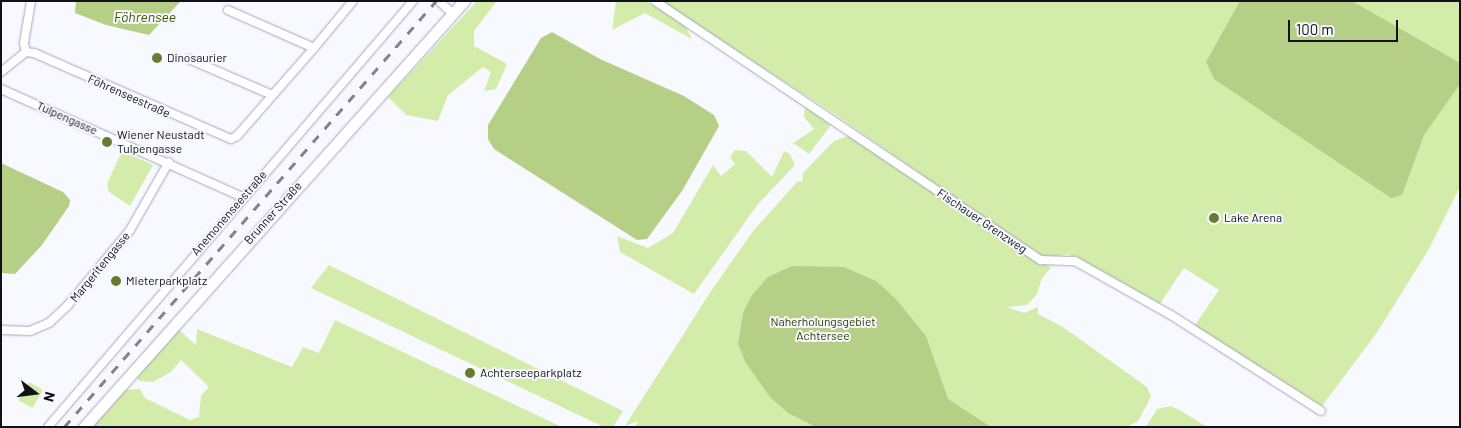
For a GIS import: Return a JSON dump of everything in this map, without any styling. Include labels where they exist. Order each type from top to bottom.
[{"type":"main road","name":"Brunner Straße","points":[[84,427],[464,1]]},
{"type":"street","points":[[2,71],[26,52],[24,43],[31,1]]},
{"type":"street","name":"Föhrenseestraße","points":[[26,52],[34,53],[225,139],[237,136],[353,1]]},
{"type":"street","name":"Anemonenseestraße","points":[[48,427],[242,196],[413,1]]},
{"type":"street","points":[[440,1],[453,14]]},
{"type":"street","name":"Fischauer Grenzweg","points":[[654,1],[1041,260],[1075,261],[1171,315],[1321,411]]},
{"type":"street","points":[[228,10],[314,48]]},
{"type":"street","points":[[190,59],[272,95]]},
{"type":"street","name":"Tulpengasse","points":[[1,89],[242,196]]},
{"type":"street","name":"Margeritengasse","points":[[1,330],[30,331],[50,323],[68,305],[130,230],[169,162]]},
{"type":"green space","points":[[477,1],[497,1],[474,31],[474,46],[507,64],[496,89],[484,91],[491,72],[483,67],[448,95],[438,121],[406,115],[388,97]]},
{"type":"green space","points":[[616,1],[646,1],[684,24],[692,39],[645,13],[612,30]]},
{"type":"green space","name":"Lake Arena","points":[[659,1],[1460,1],[1460,187],[1429,249],[1378,331],[1322,406],[1193,328],[1219,290],[1184,268],[1159,305],[1068,254],[1043,259],[833,113]]},
{"type":"green space","points":[[805,107],[831,125],[809,154],[793,143],[814,129],[804,117]]},
{"type":"green space","name":"Naherholungsgebiet Achtersee","points":[[848,136],[1051,268],[1042,278],[1037,294],[1027,305],[1007,307],[1024,313],[1038,307],[1038,314],[1063,327],[1147,387],[1151,397],[1138,421],[1127,427],[635,427],[638,421],[625,426],[711,291],[753,231],[798,181],[802,182],[803,173],[834,141]]},
{"type":"green space","points":[[735,150],[746,151],[772,177],[784,151],[790,154],[795,165],[758,204],[694,294],[620,252],[617,236],[648,248],[673,233],[713,165],[721,176],[735,164],[730,157]]},
{"type":"green space","points":[[122,151],[153,165],[130,206],[109,192],[107,184]]},
{"type":"green space","points":[[329,265],[623,411],[613,427],[604,427],[311,288]]},
{"type":"green space","points":[[335,320],[562,427],[90,427],[121,390],[140,389],[145,398],[190,420],[199,417],[201,396],[209,387],[181,360],[171,372],[153,382],[139,381],[136,376],[178,329],[196,345],[197,329],[292,367],[303,347],[319,353]]},
{"type":"green space","points":[[29,382],[43,390],[32,408],[18,400]]},
{"type":"green space","points":[[1171,406],[1207,427],[1146,427],[1157,409]]},
{"type":"water","name":"Föhrensee","points":[[76,1],[181,1],[149,35],[106,25],[75,13]]},
{"type":"water","points":[[1240,1],[1352,1],[1460,63],[1460,84],[1424,135],[1402,195],[1391,198],[1214,79],[1206,62]]},
{"type":"water","points":[[552,32],[600,59],[684,96],[714,115],[719,126],[682,191],[647,239],[637,240],[494,149],[488,139],[488,125],[541,38]]},
{"type":"water","points":[[1,163],[63,192],[70,200],[69,206],[42,245],[15,274],[1,273]]},
{"type":"water","points":[[792,266],[844,267],[876,281],[895,298],[926,336],[948,399],[991,427],[816,427],[788,413],[770,397],[746,363],[738,344],[743,313],[752,295],[768,277]]},
{"type":"railway","points":[[64,427],[436,1]]},
{"type":"place","name":"Dinosaurier","points":[[157,58]]},
{"type":"place","name":"Wiener Neustadt Tulpengasse","points":[[107,142]]},
{"type":"place","name":"Lake Arena","points":[[1214,218]]},
{"type":"place","name":"Mieterparkplatz","points":[[116,281]]},
{"type":"place","name":"Achterseeparkplatz","points":[[470,373]]}]
